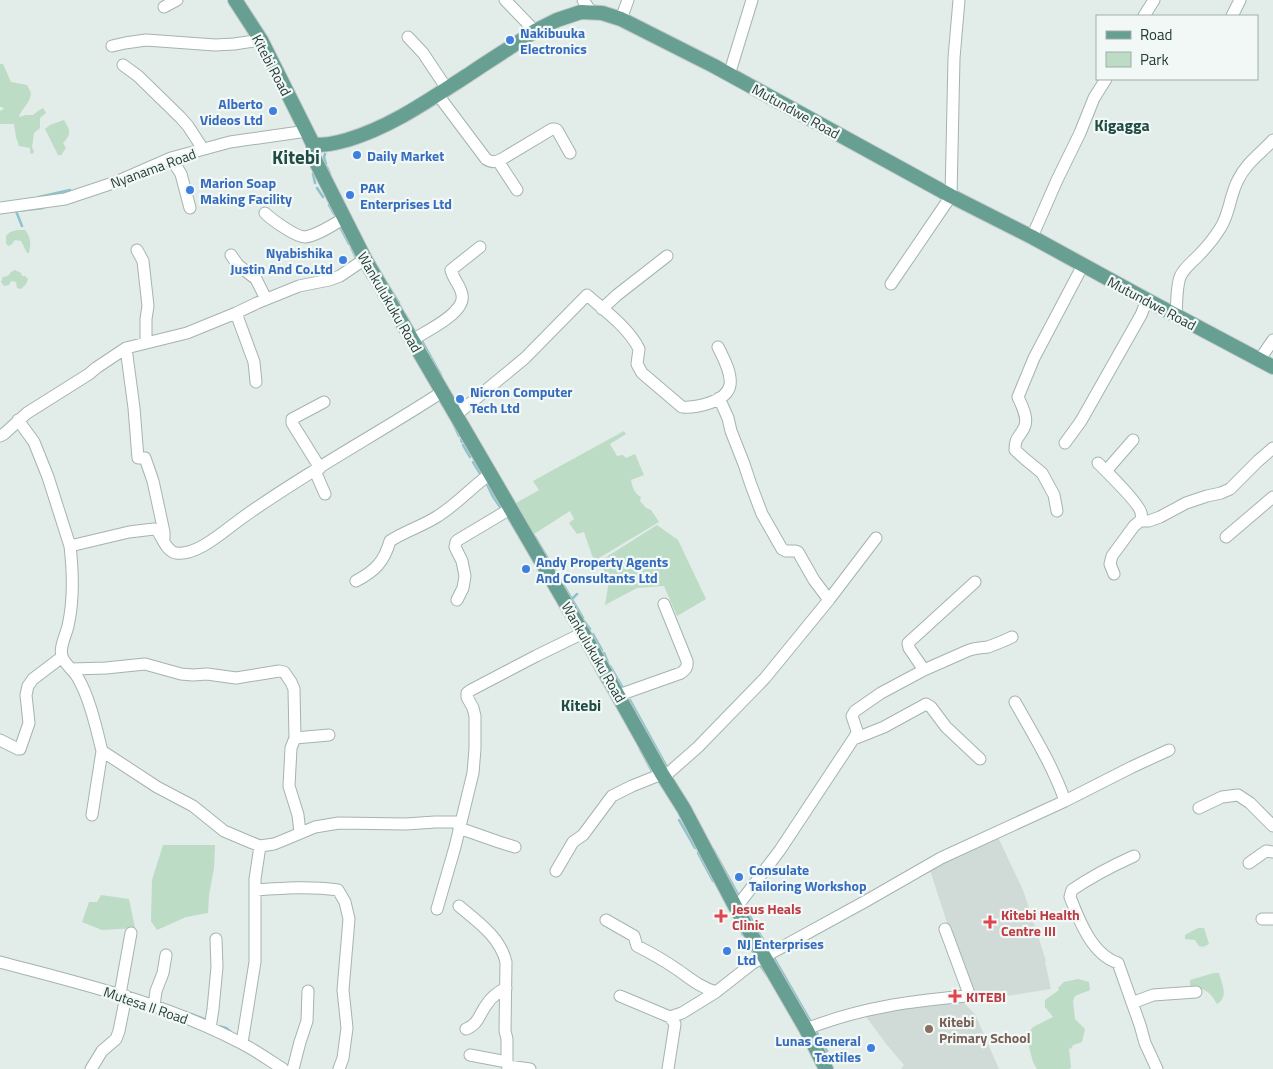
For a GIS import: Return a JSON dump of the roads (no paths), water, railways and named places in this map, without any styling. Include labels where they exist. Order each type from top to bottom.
[{"type":"main road","name":"Kitebi Road","points":[[235,0],[261,40],[306,131]]},
{"type":"main road","name":"Mutundwe Road","points":[[313,144],[320,146],[330,145],[366,134],[399,119],[535,31],[557,20],[581,12],[602,13],[652,34],[730,75],[951,196],[1032,237],[1273,367]]},
{"type":"main road","name":"Wankulukuku Road","points":[[306,131],[313,144],[313,156],[366,259],[684,809],[736,908],[806,1030],[826,1069]]},
{"type":"street","points":[[164,7],[177,0]]},
{"type":"street","points":[[506,0],[535,31]]},
{"type":"street","points":[[583,0],[592,13]]},
{"type":"street","points":[[620,19],[628,0]]},
{"type":"street","points":[[730,75],[752,0]]},
{"type":"street","points":[[891,284],[951,196],[954,58],[959,0]]},
{"type":"street","points":[[1145,15],[1154,0]]},
{"type":"street","points":[[1232,15],[1240,0]]},
{"type":"street","points":[[408,37],[423,53],[442,92],[486,159],[498,161],[555,128],[570,153]]},
{"type":"street","points":[[112,46],[146,40],[215,45],[261,40]]},
{"type":"street","points":[[123,65],[138,76],[180,117],[203,150]]},
{"type":"street","points":[[1032,237],[1094,98],[1105,80]]},
{"type":"street","name":"Nyanama Road","points":[[0,208],[65,199],[116,182],[171,158],[230,142],[306,131]]},
{"type":"street","points":[[1176,315],[1181,276],[1217,234],[1223,224],[1232,193],[1243,170],[1273,140]]},
{"type":"street","points":[[171,158],[181,174],[190,208]]},
{"type":"street","points":[[498,161],[517,190]]},
{"type":"street","points":[[265,213],[272,220],[290,231],[306,237],[332,226],[344,218]]},
{"type":"street","points":[[412,340],[446,319],[461,305],[463,296],[451,270],[480,247]]},
{"type":"street","points":[[137,250],[143,261],[148,306],[146,343]]},
{"type":"street","points":[[231,255],[238,265],[256,279],[266,299]]},
{"type":"street","points":[[602,309],[667,256]]},
{"type":"street","points":[[0,436],[18,420],[126,348],[187,333],[299,286],[340,276],[366,259]]},
{"type":"street","points":[[1057,511],[1054,495],[1042,473],[1015,450],[1015,442],[1025,426],[1026,418],[1018,397],[1034,358],[1083,266]]},
{"type":"street","points":[[456,415],[525,358],[587,295],[618,323],[637,345],[639,353],[636,362],[642,373],[679,405],[685,407],[698,406],[725,394],[730,384],[726,362],[718,347]]},
{"type":"street","points":[[1065,443],[1081,421],[1141,315],[1147,300]]},
{"type":"street","points":[[236,313],[254,362],[256,382]]},
{"type":"street","points":[[1260,360],[1273,340]]},
{"type":"street","points":[[126,348],[138,458],[145,458],[164,532],[164,542]]},
{"type":"street","points":[[70,546],[129,532],[154,529],[157,530],[171,551],[176,553],[196,549],[218,536],[260,505],[442,392]]},
{"type":"street","points":[[719,398],[762,514],[780,547],[786,551],[798,552],[814,580],[829,600]]},
{"type":"street","points":[[324,402],[292,419],[292,423],[317,469],[325,494]]},
{"type":"street","points":[[18,420],[34,442],[48,477],[70,546],[73,590],[68,625],[61,654],[78,678],[85,693],[102,751],[92,815]]},
{"type":"street","points":[[1133,440],[1102,467],[1138,507],[1141,513],[1140,521]]},
{"type":"street","points":[[1114,574],[1110,564],[1112,556],[1134,526],[1140,521],[1149,521],[1186,503],[1230,489],[1273,448]]},
{"type":"street","points":[[356,581],[376,568],[387,552],[390,541],[399,535],[424,525],[444,512],[479,481],[490,474]]},
{"type":"street","points":[[1226,537],[1273,497]]},
{"type":"street","points":[[457,600],[463,588],[465,576],[462,561],[456,548],[456,542],[510,508]]},
{"type":"street","points":[[556,871],[573,842],[583,835],[612,796],[632,786],[663,775],[698,747],[765,678],[829,600],[876,538]]},
{"type":"street","points":[[924,670],[909,648],[908,643],[975,582]]},
{"type":"street","points":[[619,696],[681,673],[687,668],[687,661],[664,604]]},
{"type":"street","points":[[437,909],[448,874],[472,773],[475,749],[475,716],[467,693],[583,633]]},
{"type":"street","points":[[736,908],[780,850],[854,739],[857,731],[852,716],[855,710],[881,693],[924,670],[973,648],[985,647],[1012,637]]},
{"type":"street","points":[[0,740],[20,749],[29,722],[26,695],[28,686],[33,679],[62,658]]},
{"type":"street","points":[[71,669],[145,664],[181,674],[207,674],[236,678],[279,671],[284,672],[292,682],[294,689],[295,738],[291,748],[289,786],[298,815],[300,833]]},
{"type":"street","points":[[1015,702],[1045,756],[1065,801]]},
{"type":"street","points":[[854,739],[884,727],[926,704],[931,707],[946,727],[980,759]]},
{"type":"street","points":[[295,738],[329,735]]},
{"type":"street","points":[[670,1017],[682,1013],[716,992],[753,963],[941,858],[1065,801],[1169,750]]},
{"type":"street","points":[[102,751],[157,787],[193,806],[224,831],[260,846],[274,844],[315,827],[339,823],[406,824],[435,822],[460,825],[499,842],[516,847]]},
{"type":"street","points":[[1199,808],[1222,797],[1238,795],[1250,803],[1273,826]]},
{"type":"street","points":[[242,1043],[255,962],[255,890],[260,846]]},
{"type":"street","points":[[1249,863],[1266,851],[1273,852]]},
{"type":"street","points":[[1134,856],[1090,878],[1072,890],[1070,897],[1080,922],[1096,947],[1112,961],[1118,963],[1145,1043],[1157,1069]]},
{"type":"street","points":[[255,890],[295,887],[338,890],[345,902],[349,919],[343,990],[346,1028],[343,1058],[339,1069]]},
{"type":"street","points":[[459,906],[495,938],[504,955],[506,962],[505,1031],[508,1066]]},
{"type":"street","points":[[606,920],[634,936],[637,946],[650,952],[696,984],[716,992]]},
{"type":"street","points":[[806,1030],[865,1010],[890,1005],[966,996],[968,991],[945,929]]},
{"type":"street","points":[[92,1069],[102,1051],[117,1035],[131,933]]},
{"type":"street","points":[[210,1028],[217,967],[216,939]]},
{"type":"street","points":[[154,1006],[166,955]]},
{"type":"street","name":"Mutesa II Road","points":[[0,962],[123,995],[154,1006],[242,1043],[283,1069]]},
{"type":"street","points":[[466,1030],[473,1026],[488,1001],[506,988]]},
{"type":"street","points":[[293,1069],[307,1021],[308,991]]},
{"type":"street","points":[[1132,1003],[1153,995],[1196,992]]},
{"type":"street","points":[[620,996],[670,1017],[675,1024],[668,1069]]},
{"type":"street","points":[[470,1055],[508,1066],[530,1069]]},
{"type":"waterway","points":[[325,154],[326,164]]},
{"type":"waterway","points":[[149,174],[171,165]]},
{"type":"waterway","points":[[327,167],[330,174]]},
{"type":"waterway","points":[[313,174],[315,183]]},
{"type":"waterway","points":[[317,188],[323,197]]},
{"type":"waterway","points":[[39,197],[70,190]]},
{"type":"waterway","points":[[329,205],[334,214]]},
{"type":"waterway","points":[[22,226],[16,211],[43,208]]},
{"type":"waterway","points":[[339,225],[349,244]]},
{"type":"waterway","points":[[351,247],[356,258]]},
{"type":"waterway","points":[[361,266],[368,278]]},
{"type":"waterway","points":[[387,284],[399,303]]},
{"type":"waterway","points":[[405,314],[409,321]]},
{"type":"waterway","points":[[422,341],[441,375]]},
{"type":"waterway","points":[[453,423],[459,436]]},
{"type":"waterway","points":[[463,445],[470,457]]},
{"type":"waterway","points":[[473,462],[481,475]]},
{"type":"waterway","points":[[486,482],[502,510]]},
{"type":"waterway","points":[[535,537],[583,618]]},
{"type":"waterway","points":[[572,599],[577,594]]},
{"type":"waterway","points":[[584,621],[590,629]]},
{"type":"waterway","points":[[593,634],[602,650]]},
{"type":"waterway","points":[[604,653],[608,663]]},
{"type":"waterway","points":[[610,666],[624,690]]},
{"type":"waterway","points":[[596,670],[603,683]]},
{"type":"waterway","points":[[630,700],[668,769]]},
{"type":"waterway","points":[[640,749],[654,775]]},
{"type":"waterway","points":[[679,820],[695,848]]},
{"type":"waterway","points":[[713,849],[740,898]]},
{"type":"waterway","points":[[698,853],[713,881]]},
{"type":"waterway","points":[[744,905],[770,951]]},
{"type":"waterway","points":[[735,920],[743,935]]},
{"type":"waterway","points":[[746,940],[756,957]]},
{"type":"waterway","points":[[774,958],[811,1022]]},
{"type":"waterway","points":[[759,964],[767,975]]},
{"type":"waterway","points":[[191,1014],[207,1020]]},
{"type":"waterway","points":[[218,1026],[226,1028],[231,1032]]},
{"type":"waterway","points":[[815,1029],[827,1051]]},
{"type":"place","name":"Nakibuuka Electronics","points":[[510,40]]},
{"type":"place","name":"Alberto Videos Ltd","points":[[273,111]]},
{"type":"place","name":"Daily Market","points":[[357,155]]},
{"type":"place","name":"Marion Soap Making Facility","points":[[190,190]]},
{"type":"place","name":"PAK Enterprises Ltd","points":[[350,195]]},
{"type":"place","name":"Nyabishika Justin And Co.Ltd","points":[[343,260]]},
{"type":"place","name":"Nicron Computer Tech Ltd","points":[[460,399]]},
{"type":"place","name":"Andy Property Agents And Consultants Ltd","points":[[526,569]]},
{"type":"place","name":"Consulate Tailoring Workshop","points":[[739,877]]},
{"type":"place","name":"Jesus Heals Clinic","points":[[721,916]]},
{"type":"place","name":"Kitebi Health Centre III","points":[[990,922]]},
{"type":"place","name":"NJ Enterprises Ltd","points":[[727,951]]},
{"type":"place","name":"KITEBI","points":[[955,996]]},
{"type":"place","name":"Kitebi Primary School","points":[[929,1029]]},
{"type":"place","name":"Lunas General Textiles","points":[[871,1048]]},
{"type":"district","name":"Kigagga","points":[[1122,125]]},
{"type":"district","name":"Kitebi","points":[[296,156]]},
{"type":"district","name":"Kitebi","points":[[581,705]]}]
